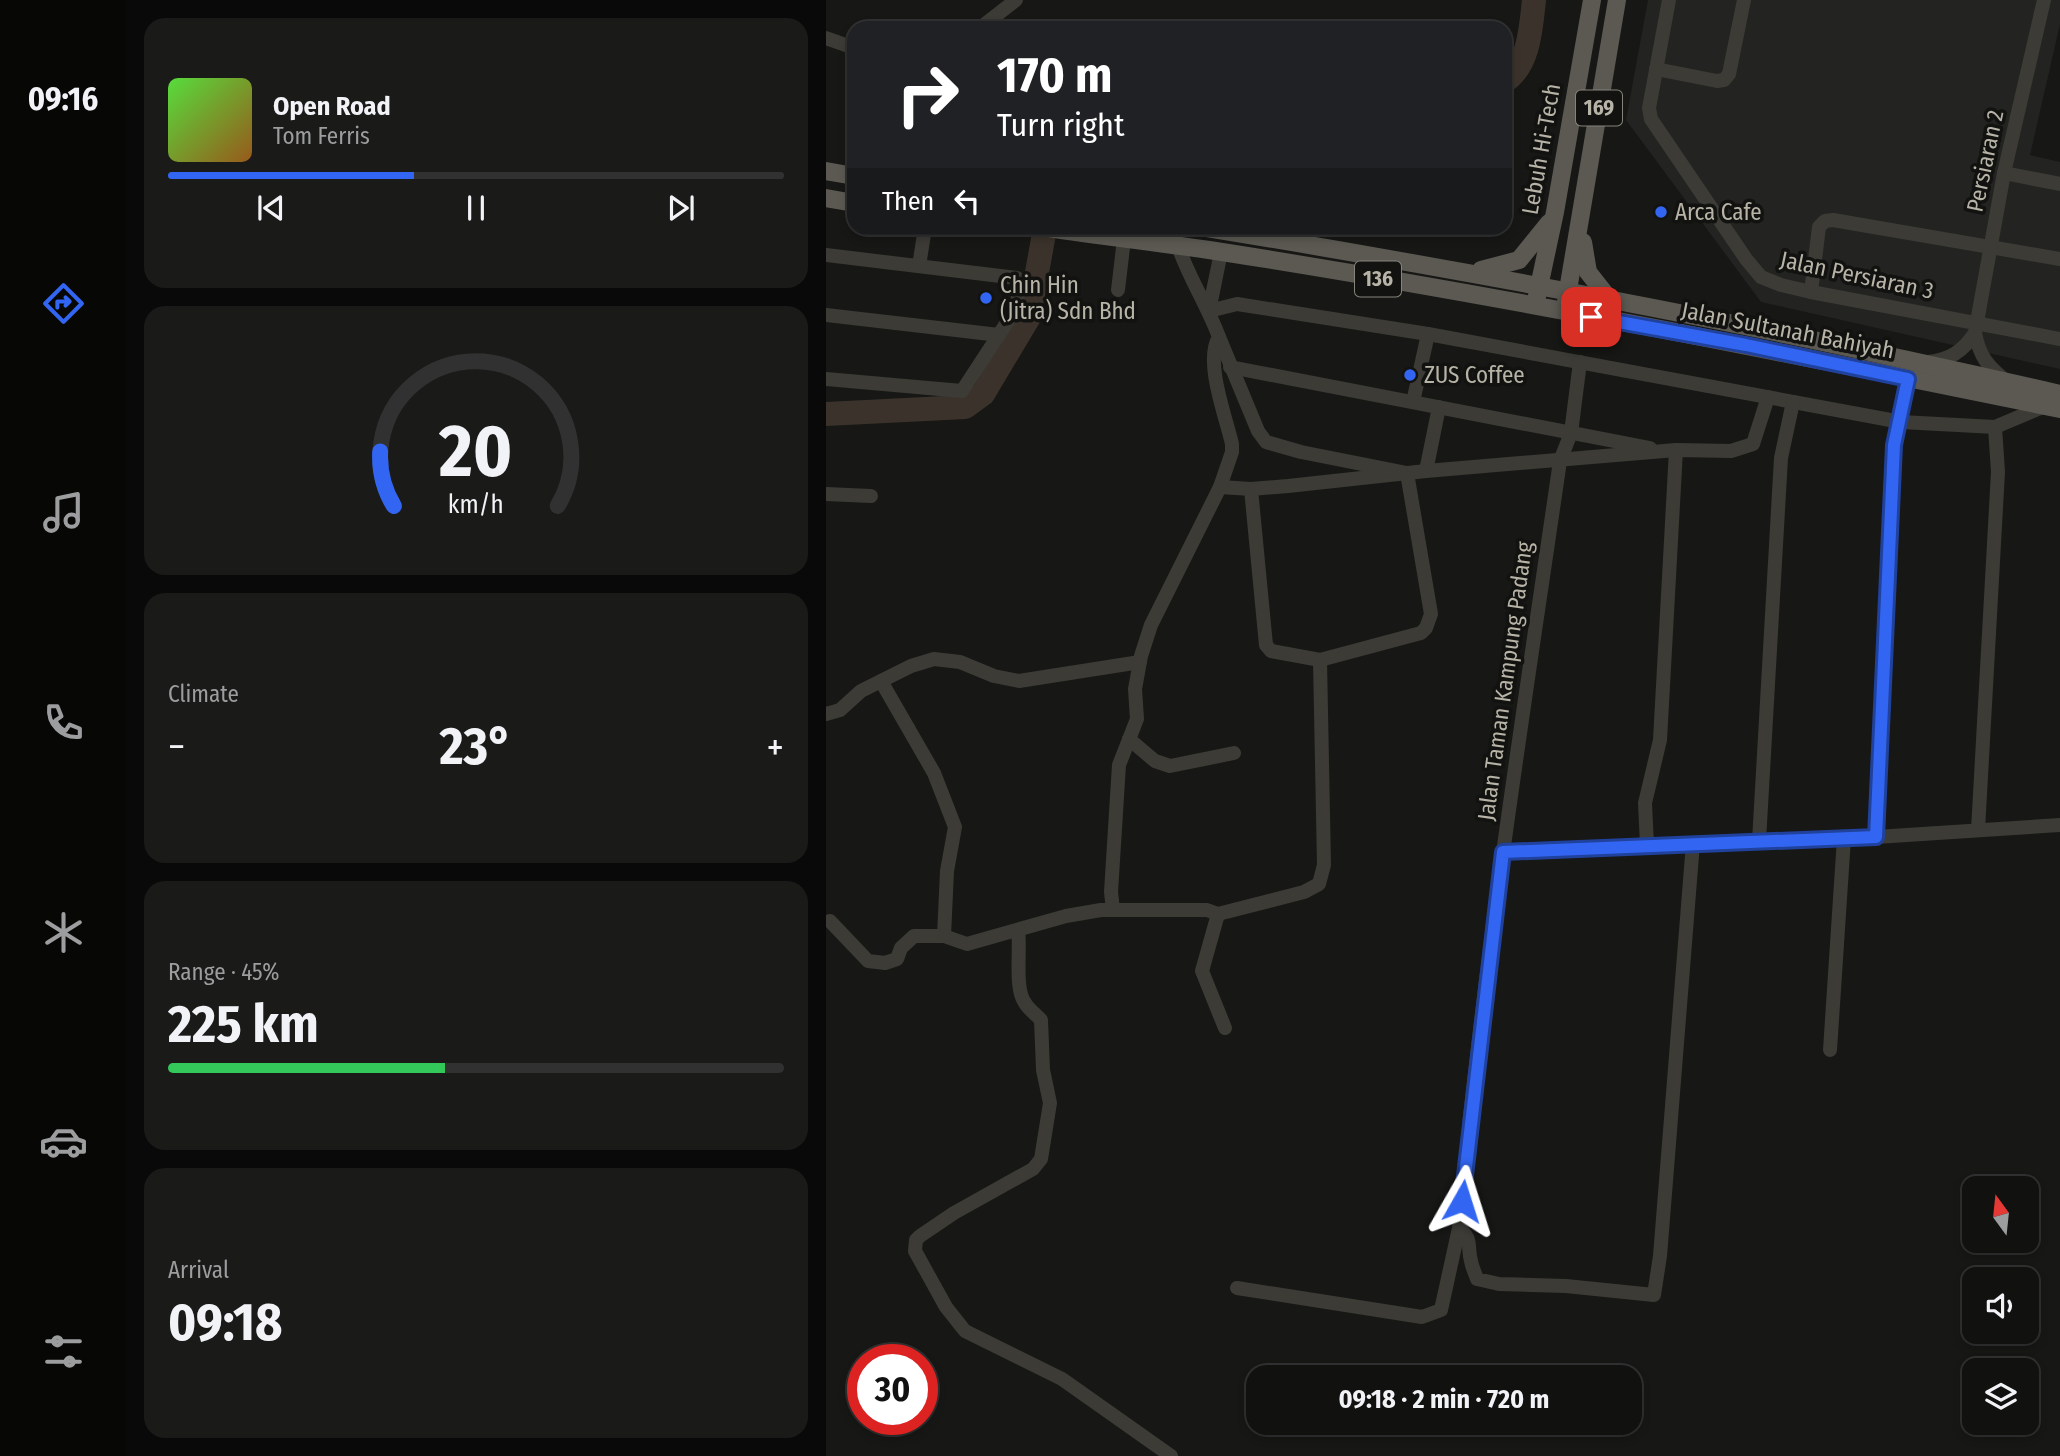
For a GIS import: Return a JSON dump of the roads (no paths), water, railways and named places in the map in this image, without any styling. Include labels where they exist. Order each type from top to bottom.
[{"type":"main road","name":"Lebuh Hi-Tech","points":[[1535,307],[1555,212],[1592,0]]},
{"type":"main road","name":"169","points":[[1565,312],[1617,0]]},
{"type":"main road","points":[[826,171],[847,175]]},
{"type":"main road","points":[[826,198],[847,202]]},
{"type":"main road","points":[[1471,272],[1519,260],[1546,229],[1555,212]]},
{"type":"main road","points":[[1580,217],[1588,272],[1610,300]]},
{"type":"main road","name":"Jalan Sultanah Bahiyah","points":[[1098,235],[1221,252],[1565,312],[1746,345],[2052,408]]},
{"type":"main road","name":"Jalan Sultanah Bahiyah","points":[[1250,235],[1471,272],[1923,363],[2060,394]]},
{"type":"street","points":[[988,21],[1016,0]]},
{"type":"street","points":[[1669,0],[1656,69],[1717,81],[1724,80],[1729,74],[1744,0]]},
{"type":"street","name":"Persiaran 2","points":[[1975,328],[2004,173],[2043,0]]},
{"type":"street","points":[[826,38],[847,46]]},
{"type":"street","name":"Jalan Persiaran 3","points":[[1656,69],[1649,108],[1651,119],[1761,277],[1781,285],[1975,328],[2060,339]]},
{"type":"street","points":[[2004,173],[2060,184]]},
{"type":"street","points":[[1811,292],[1819,227],[1833,220],[2060,259]]},
{"type":"street","points":[[919,266],[924,235]]},
{"type":"street","points":[[1118,290],[1124,239]]},
{"type":"street","points":[[1178,246],[1187,274],[1209,311],[1230,367],[1258,431],[1266,442],[1301,452],[1406,473]]},
{"type":"street","points":[[1209,311],[1221,252]]},
{"type":"street","points":[[826,255],[1017,278],[1019,281],[1017,307],[962,391],[826,379]]},
{"type":"street","points":[[1209,311],[1237,304],[1428,334],[1901,422],[1995,427],[2052,408]]},
{"type":"street","points":[[826,314],[999,335]]},
{"type":"street","points":[[1923,363],[1951,357],[1967,345],[1975,328]]},
{"type":"street","points":[[1975,328],[1978,348],[1988,366],[2007,382]]},
{"type":"street","points":[[1413,402],[1428,334]]},
{"type":"street","points":[[1113,910],[1111,892],[1119,765],[1137,719],[1135,689],[1140,662],[1151,625],[1220,486],[1232,452],[1213,360],[1214,345],[1219,337]]},
{"type":"street","name":"Jalan Taman Kampung Padang","points":[[1580,362],[1571,433],[1560,461],[1503,852],[1459,1228],[1467,1234],[1470,1259],[1477,1279],[1499,1284],[1566,1286],[1654,1295],[1660,1256],[1693,844]]},
{"type":"street","points":[[1230,367],[1671,450]]},
{"type":"street","points":[[1876,837],[1894,445],[1908,379]]},
{"type":"street","points":[[1220,486],[1251,489],[1671,450],[1731,451],[1753,444],[1769,397]]},
{"type":"street","points":[[1759,841],[1781,458],[1793,402]]},
{"type":"street","points":[[1426,471],[1439,407]]},
{"type":"street","points":[[1978,830],[1998,472],[1995,427]]},
{"type":"street","points":[[1647,845],[1646,803],[1660,740],[1671,450]]},
{"type":"street","points":[[1251,489],[1268,649],[1320,660],[1420,633],[1426,628],[1431,611],[1406,473]]},
{"type":"street","points":[[826,494],[872,496]]},
{"type":"street","points":[[826,715],[840,710],[861,691],[911,666],[934,659],[960,662],[994,676],[1019,681],[1140,662]]},
{"type":"street","points":[[830,921],[868,961],[885,963],[897,959],[901,948],[914,936],[944,936],[967,944],[1066,916],[1113,910],[1187,910],[1218,914],[1304,892],[1319,884],[1324,865],[1320,660]]},
{"type":"street","points":[[881,681],[934,773],[955,827],[947,871],[944,936]]},
{"type":"street","points":[[1129,739],[1155,761],[1170,766],[1234,753]]},
{"type":"street","points":[[1503,852],[1876,837],[2060,825]]},
{"type":"street","points":[[1830,1050],[1844,838]]},
{"type":"street","points":[[1218,914],[1202,971],[1225,1028]]},
{"type":"street","points":[[1018,930],[1021,948],[1019,991],[1026,1006],[1041,1020],[1043,1070],[1049,1095],[1041,1159],[1033,1169],[954,1213],[920,1236],[916,1240],[915,1251],[952,1315],[965,1331],[1062,1380],[1171,1456]]},
{"type":"street","points":[[1237,1288],[1422,1317],[1441,1310],[1459,1228]]},
{"type":"waterway","points":[[1512,75],[1524,56],[1534,0]]},
{"type":"waterway","points":[[826,414],[965,407],[983,394],[1029,317],[1044,235]]},
{"type":"place","name":"Arca Cafe","points":[[1661,212]]},
{"type":"place","name":"Chin Hin (Jitra) Sdn Bhd","points":[[986,298]]},
{"type":"place","name":"ZUS Coffee","points":[[1410,375]]}]
